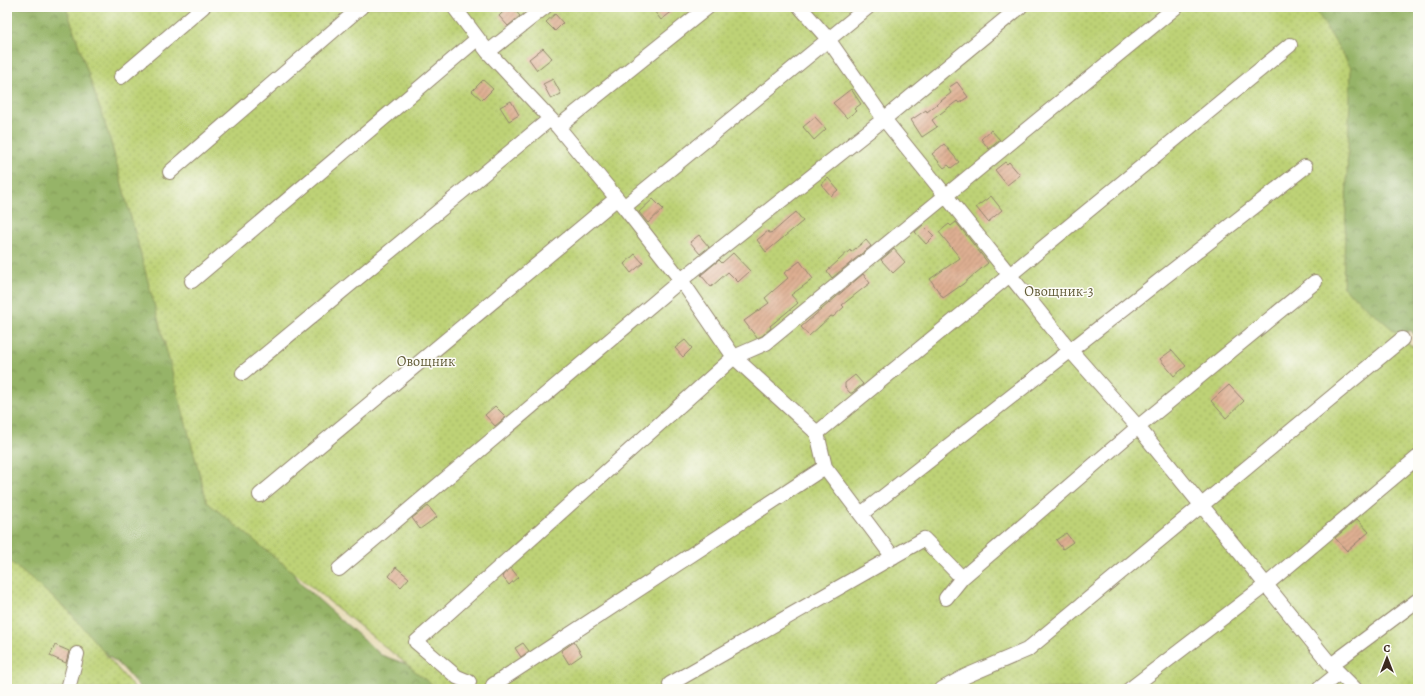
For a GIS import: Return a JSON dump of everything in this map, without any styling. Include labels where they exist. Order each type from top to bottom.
[{"type":"lane","points":[[121,77],[203,7]]},
{"type":"lane","points":[[170,172],[361,7]]},
{"type":"lane","points":[[454,7],[488,52],[554,123],[620,203],[681,280],[734,356],[816,433],[825,467],[893,556]]},
{"type":"lane","points":[[488,52],[545,7]]},
{"type":"lane","points":[[243,373],[554,123],[708,7]]},
{"type":"lane","points":[[800,7],[828,39],[884,119],[1070,350],[1138,427],[1335,669],[1355,689]]},
{"type":"lane","points":[[260,495],[620,203],[868,7]]},
{"type":"lane","points":[[339,569],[681,280],[884,119],[1020,7]]},
{"type":"lane","points":[[469,682],[457,677],[416,642],[734,356],[766,343],[1176,7]]},
{"type":"lane","points":[[192,281],[477,39]]},
{"type":"lane","points":[[816,433],[1290,45]]},
{"type":"lane","points":[[861,514],[1305,168]]},
{"type":"lane","points":[[946,598],[962,578],[1138,427],[1315,282]]},
{"type":"lane","points":[[942,689],[966,676],[1027,650],[1402,339]]},
{"type":"lane","points":[[1130,689],[1267,584],[1418,457]]},
{"type":"lane","points":[[493,685],[825,467]]},
{"type":"lane","points":[[670,684],[924,539],[962,578]]},
{"type":"lane","points":[[1319,689],[1335,669],[1418,600]]},
{"type":"lane","points":[[68,689],[77,654]]},
{"type":"green space","points":[[7,7],[78,7],[249,510],[302,585],[381,655],[475,689],[141,689],[123,668],[44,601],[7,591]]},
{"type":"green space","points":[[66,7],[1314,7],[1351,68],[1343,287],[1418,351],[1418,689],[437,689],[207,502],[110,139]]},
{"type":"green space","points":[[1286,7],[1418,7],[1418,341],[1411,330],[1388,343],[1321,279]]},
{"type":"green space","points":[[7,559],[68,610],[135,689],[7,689]]},
{"type":"building","points":[[508,7],[512,7],[520,16],[508,26],[499,16]]},
{"type":"building","points":[[651,7],[678,7],[661,20]]},
{"type":"building","points":[[555,14],[563,23],[555,31],[546,22]]},
{"type":"building","points":[[543,48],[552,58],[537,70],[529,59]]},
{"type":"building","points":[[553,79],[561,94],[551,99],[543,84]]},
{"type":"building","points":[[483,80],[493,89],[482,100],[472,91]]},
{"type":"building","points":[[957,82],[968,97],[959,103],[957,101],[932,120],[937,127],[922,137],[911,120],[926,110],[927,112],[951,93],[948,88]]},
{"type":"building","points":[[851,89],[861,104],[854,109],[856,111],[847,118],[833,103]]},
{"type":"building","points":[[511,101],[519,115],[509,121],[500,107]]},
{"type":"building","points":[[815,117],[826,129],[814,140],[803,127]]},
{"type":"building","points":[[991,130],[1000,140],[989,149],[981,139]]},
{"type":"building","points":[[944,144],[959,162],[951,168],[948,165],[944,168],[932,154]]},
{"type":"building","points":[[1005,162],[1007,164],[1009,162],[1020,175],[1007,185],[995,170]]},
{"type":"building","points":[[828,178],[838,190],[831,196],[821,184]]},
{"type":"building","points":[[991,196],[1002,210],[988,222],[976,207]]},
{"type":"building","points":[[653,199],[663,209],[648,223],[639,212]]},
{"type":"building","points":[[796,212],[803,221],[766,252],[757,240],[768,231],[769,233],[773,232]]},
{"type":"building","points":[[956,222],[988,263],[963,284],[943,298],[930,279],[960,258],[939,232],[949,224],[951,226]]},
{"type":"building","points":[[923,225],[934,236],[926,244],[915,232]]},
{"type":"building","points":[[699,235],[709,247],[700,254],[690,242]]},
{"type":"building","points":[[866,240],[871,246],[832,278],[827,271],[850,250],[851,252]]},
{"type":"building","points":[[894,249],[905,262],[893,273],[881,260]]},
{"type":"building","points":[[733,253],[750,271],[738,282],[728,272],[711,287],[701,275],[719,260],[722,263]]},
{"type":"building","points":[[635,254],[643,263],[631,273],[624,264]]},
{"type":"building","points":[[800,261],[813,279],[791,295],[798,303],[770,326],[771,328],[762,336],[757,338],[744,321],[769,303],[765,298],[788,278],[784,273]]},
{"type":"building","points":[[863,274],[870,283],[842,305],[844,307],[833,317],[831,316],[809,336],[801,327]]},
{"type":"building","points":[[685,340],[692,348],[683,357],[675,348]]},
{"type":"building","points":[[1172,350],[1186,366],[1174,376],[1160,359]]},
{"type":"building","points":[[855,375],[863,384],[850,393],[845,387],[845,383]]},
{"type":"building","points":[[1229,385],[1244,401],[1226,418],[1211,401]]},
{"type":"building","points":[[495,406],[506,417],[495,426],[485,415]]},
{"type":"building","points":[[428,506],[437,517],[420,529],[412,518]]},
{"type":"building","points":[[1357,519],[1369,532],[1347,551],[1335,538]]},
{"type":"building","points":[[1066,533],[1073,542],[1063,549],[1056,540]]},
{"type":"building","points":[[396,567],[409,578],[401,587],[389,576]]},
{"type":"building","points":[[511,568],[518,577],[509,585],[502,576]]},
{"type":"building","points":[[574,642],[582,655],[569,664],[561,651]]},
{"type":"building","points":[[523,643],[529,651],[521,657],[515,648]]},
{"type":"building","points":[[55,645],[69,651],[66,663],[50,656]]},
{"type":"park label","name":"Овощник-3","points":[[1059,291]]},
{"type":"park label","name":"Овощник","points":[[426,361]]}]
